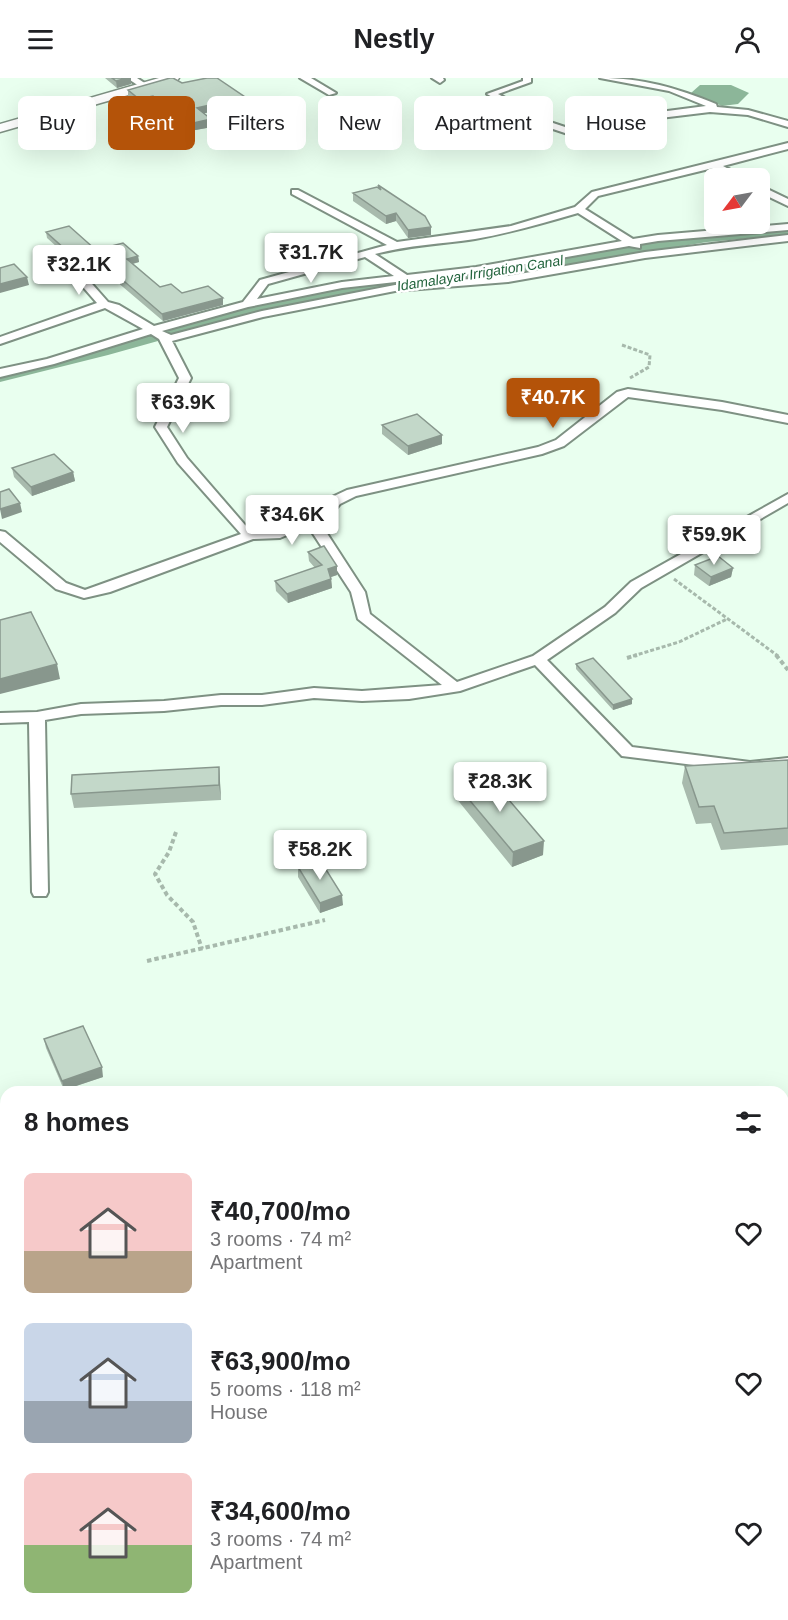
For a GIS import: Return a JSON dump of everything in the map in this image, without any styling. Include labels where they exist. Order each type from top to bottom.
[{"type":"main road","points":[[0,128],[173,78]]},
{"type":"street","points":[[131,78],[145,86]]},
{"type":"street","points":[[304,78],[332,93]]},
{"type":"street","points":[[527,78],[527,82],[491,94],[535,118],[576,134],[678,110],[723,109],[761,114],[788,124]]},
{"type":"street","points":[[604,78],[671,89],[723,109]]},
{"type":"street","points":[[247,304],[264,282],[395,245],[512,229],[579,208],[595,194],[788,146]]},
{"type":"street","points":[[714,165],[720,168]]},
{"type":"street","points":[[295,192],[395,245]]},
{"type":"street","points":[[770,194],[788,203]]},
{"type":"street","points":[[579,208],[632,243],[645,255]]},
{"type":"street","points":[[0,373],[50,362],[152,330],[247,304],[342,285],[477,270],[658,238],[788,227]]},
{"type":"street","points":[[48,253],[74,270],[104,304],[165,337],[181,336],[262,314],[395,288],[419,288],[508,279],[645,255],[788,238]]},
{"type":"street","points":[[367,253],[419,288]]},
{"type":"street","points":[[0,340],[104,304]]},
{"type":"street","points":[[165,337],[185,378],[161,427],[182,460],[240,528],[251,535]]},
{"type":"street","points":[[0,535],[61,586],[84,594],[105,589],[251,535],[279,534],[324,514],[334,501],[351,493],[523,454],[560,443],[621,395],[636,393],[788,419]]},
{"type":"street","points":[[0,718],[37,717],[81,709],[164,706],[221,700],[262,700],[314,693],[362,696],[409,694],[455,688],[538,659],[610,610],[636,585],[788,498]]},
{"type":"street","points":[[311,520],[358,592],[363,616],[455,688]]},
{"type":"street","points":[[538,659],[627,752],[750,768],[788,764]]},
{"type":"street","points":[[37,717],[40,892]]},
{"type":"path","points":[[621,395],[629,379],[649,367],[650,355],[622,345]]},
{"type":"path","points":[[662,571],[779,657],[788,670]]},
{"type":"path","points":[[627,658],[679,642],[727,619]]},
{"type":"path","points":[[176,832],[169,852],[155,874],[167,896],[193,922],[202,949]]},
{"type":"path","points":[[147,961],[202,949],[277,928],[325,920]]},
{"type":"shaded area","points":[[700,85],[731,85],[749,93],[738,104],[722,106],[691,93]]},
{"type":"building","points":[[170,78],[182,83],[217,78],[244,96],[207,96],[207,106],[197,108],[207,116],[207,120],[195,123],[195,96],[135,96],[128,90]]},
{"type":"building","points":[[378,185],[425,216],[431,227],[408,230],[396,213],[386,216],[353,193],[377,187],[381,190]]},
{"type":"building","points":[[69,226],[96,250],[123,243],[138,256],[127,259],[160,287],[171,284],[182,293],[208,286],[223,298],[162,314],[103,263],[86,268],[46,232]]},
{"type":"building","points":[[14,264],[27,277],[0,284],[0,268]]},
{"type":"building","points":[[417,414],[442,435],[408,446],[382,425]]},
{"type":"building","points":[[54,454],[73,472],[31,487],[12,468]]},
{"type":"building","points":[[9,489],[20,503],[0,509],[0,492]]},
{"type":"building","points":[[324,546],[337,566],[328,569],[331,579],[287,594],[275,581],[322,565],[308,552]]},
{"type":"building","points":[[718,556],[733,568],[711,577],[695,565]]},
{"type":"building","points":[[31,612],[57,664],[0,679],[0,620]]},
{"type":"building","points":[[593,658],[632,699],[613,705],[576,664]]},
{"type":"building","points":[[788,760],[788,828],[724,833],[714,806],[699,807],[685,766]]},
{"type":"building","points":[[219,767],[219,785],[71,794],[72,775]]},
{"type":"building","points":[[486,773],[544,841],[513,852],[456,784]]},
{"type":"building","points":[[320,860],[342,895],[320,903],[298,867]]},
{"type":"building","points":[[83,1026],[102,1067],[62,1081],[44,1039]]},
{"type":"waterway","name":"Idamalayar Irrigation Canal","points":[[0,377],[102,352],[274,304],[391,284],[513,270],[707,238],[788,231]]}]
